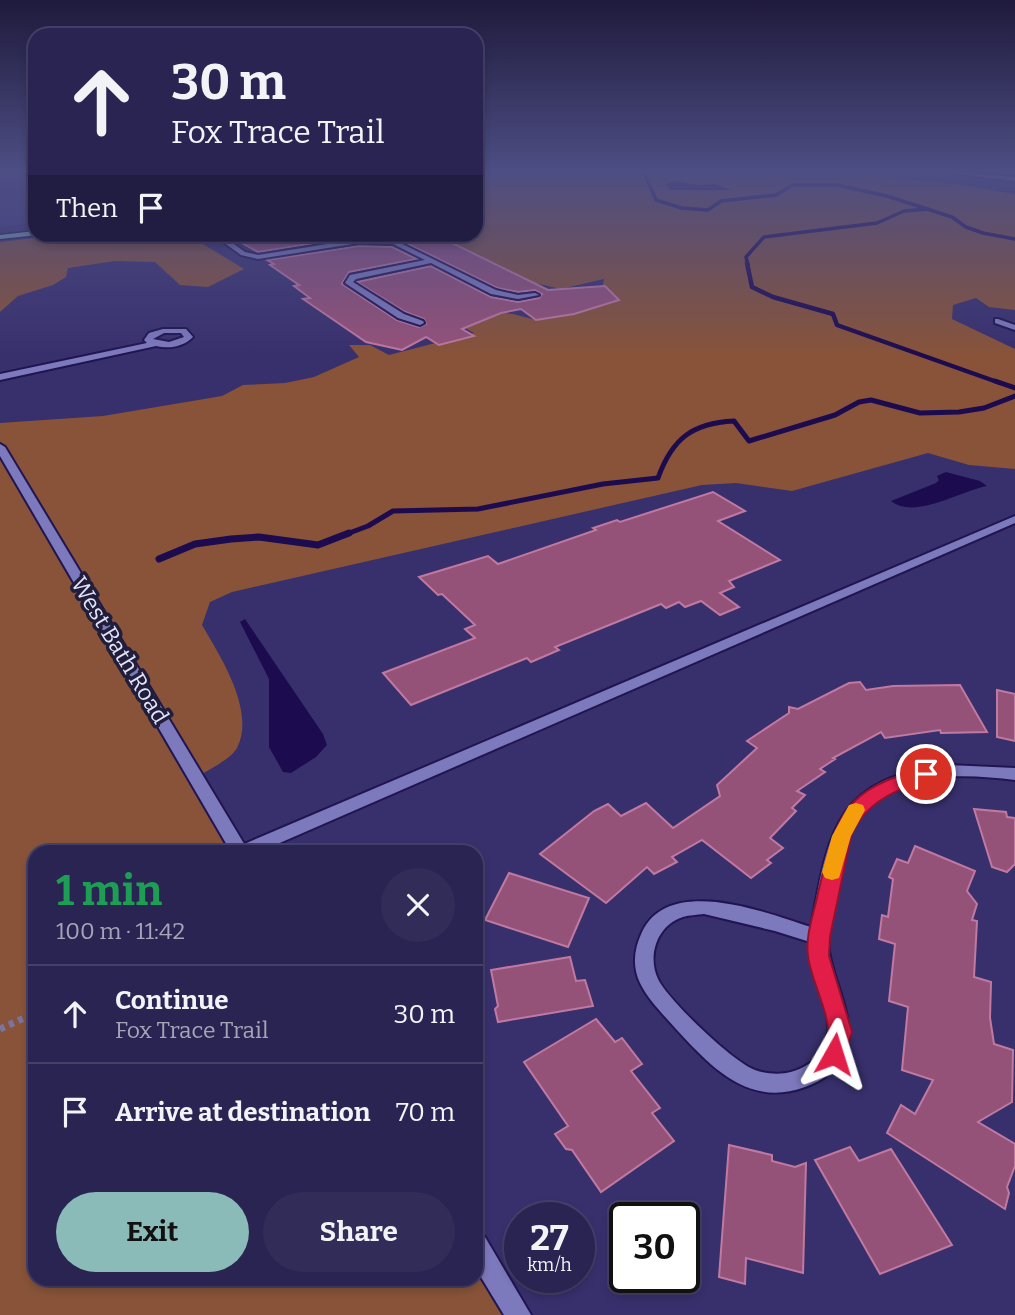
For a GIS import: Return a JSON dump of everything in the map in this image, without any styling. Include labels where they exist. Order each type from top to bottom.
[{"type":"main road","points":[[0,237],[28,234]]},
{"type":"street","points":[[228,242],[250,256],[270,257],[365,242]]},
{"type":"street","points":[[379,242],[402,245],[494,292],[518,297],[535,295]]},
{"type":"street","points":[[419,323],[401,316],[349,283],[353,276],[431,261]]},
{"type":"street","points":[[999,321],[1015,328]]},
{"type":"street","points":[[0,377],[154,344]]},
{"type":"street","name":"West Bath Road","points":[[0,447],[237,845]]},
{"type":"street","points":[[257,845],[1015,519]]},
{"type":"street","points":[[819,937],[775,923],[704,907],[677,911],[664,919],[645,945],[643,961],[652,988],[714,1057],[735,1073],[755,1081],[782,1084],[804,1078],[822,1068],[834,1054],[840,1032],[820,961],[819,937],[842,836],[850,817],[878,790],[920,775],[953,770],[1015,774]]},
{"type":"street","points":[[483,1258],[518,1315]]},
{"type":"path","points":[[0,1029],[28,1016]]},
{"type":"shaded area","points":[[483,233],[1015,233],[1015,310],[989,307],[976,298],[953,305],[952,319],[1015,349],[1015,469],[969,465],[928,453],[792,491],[736,483],[702,485],[232,592],[210,602],[202,625],[233,684],[239,701],[242,733],[234,752],[197,777],[238,845],[28,845],[28,1286],[483,1286],[483,1258],[517,1315],[0,1315],[0,423],[103,416],[222,396],[243,385],[285,383],[314,377],[359,357],[349,345],[370,345],[389,355],[474,333],[467,329],[453,307],[513,314],[536,320],[600,299],[604,279],[561,289],[504,276],[438,242],[483,242]]},
{"type":"shaded area","points":[[28,239],[28,242],[200,242],[244,269],[208,287],[180,285],[155,262],[115,261],[68,268],[66,277],[53,285],[18,296],[0,312],[0,242]]},
{"type":"shaded area","points":[[946,472],[980,481],[987,486],[925,506],[901,506],[891,501],[936,483],[939,480],[937,476]]},
{"type":"shaded area","points":[[245,619],[323,734],[327,745],[316,757],[291,773],[283,772],[269,747],[269,679],[240,622]]},
{"type":"building","points":[[240,242],[321,242],[258,252]]},
{"type":"building","points":[[404,242],[450,242],[548,290],[605,286],[619,300],[574,314],[536,320],[521,309],[501,313],[462,329],[474,336],[439,345],[426,337],[402,350],[366,342],[303,299],[310,298],[294,286],[299,285],[267,260],[359,246],[392,247],[417,259],[349,272],[342,284],[397,320],[419,327],[426,324],[424,319],[405,312],[357,282],[431,266],[491,297],[518,302],[539,298],[542,294],[535,290],[518,292],[497,288]]},
{"type":"building","points":[[713,492],[745,511],[718,521],[780,560],[729,581],[734,587],[720,593],[739,607],[720,615],[701,601],[685,607],[679,602],[666,608],[661,604],[555,647],[559,650],[531,662],[527,658],[411,705],[383,673],[475,638],[465,629],[475,625],[419,577],[488,556],[498,564],[596,530],[593,528]]},
{"type":"building","points":[[860,682],[866,690],[893,686],[960,685],[987,732],[941,733],[940,730],[885,738],[881,732],[833,758],[835,759],[820,769],[825,772],[797,791],[805,795],[792,808],[796,811],[770,838],[783,848],[767,860],[771,863],[751,878],[702,840],[672,857],[677,862],[654,874],[647,867],[606,903],[540,854],[594,811],[608,804],[621,816],[646,803],[673,828],[720,796],[717,785],[757,748],[747,741],[789,713],[789,707],[798,709],[849,683]]},
{"type":"building","points":[[997,690],[1015,694],[1015,741],[997,737]]},
{"type":"building","points":[[974,809],[1006,812],[1007,817],[1015,818],[1015,864],[1007,872],[992,867]]},
{"type":"building","points":[[915,846],[975,871],[967,891],[977,904],[972,920],[977,921],[974,977],[991,982],[990,1018],[994,1044],[1013,1050],[1012,1102],[978,1122],[1015,1144],[1015,1166],[1007,1187],[1009,1193],[1005,1209],[887,1133],[901,1105],[915,1114],[933,1080],[902,1070],[908,1007],[889,1001],[895,944],[879,939],[882,915],[888,917],[893,879],[889,877],[897,859],[908,863]]},
{"type":"building","points":[[509,873],[589,898],[568,947],[485,920]]},
{"type":"building","points":[[570,957],[576,981],[585,980],[593,1006],[498,1022],[495,1009],[498,1006],[491,970]]},
{"type":"building","points":[[596,1019],[615,1042],[622,1038],[642,1064],[631,1071],[660,1108],[652,1113],[674,1141],[601,1192],[572,1150],[566,1149],[555,1134],[568,1126],[524,1062]]},
{"type":"building","points":[[729,1145],[772,1155],[772,1161],[795,1167],[806,1163],[803,1273],[746,1258],[745,1284],[719,1277]]},
{"type":"building","points":[[850,1147],[859,1161],[891,1149],[952,1245],[880,1274],[815,1160]]},
{"type":"waterway","points":[[748,265],[746,257],[764,237],[793,233]]},
{"type":"waterway","points":[[985,233],[1015,239]]},
{"type":"waterway","points":[[747,263],[752,287],[773,297],[833,314],[837,325],[1000,383]]},
{"type":"waterway","points":[[995,381],[1015,388]]},
{"type":"waterway","points":[[344,535],[368,526],[393,511],[478,509],[603,484],[658,478],[677,443],[695,430],[719,422],[734,421],[749,441],[835,415],[859,402],[871,400],[920,413],[959,412],[984,408],[1015,396]]},
{"type":"waterway","points":[[159,559],[195,544],[231,539],[259,537],[318,545],[349,533]]},
{"type":"slow traffic","points":[[832,872],[842,836],[856,810]]},
{"type":"route","points":[[834,1054],[840,1032],[818,956],[833,864],[842,836],[850,817],[878,790],[926,774]]}]
